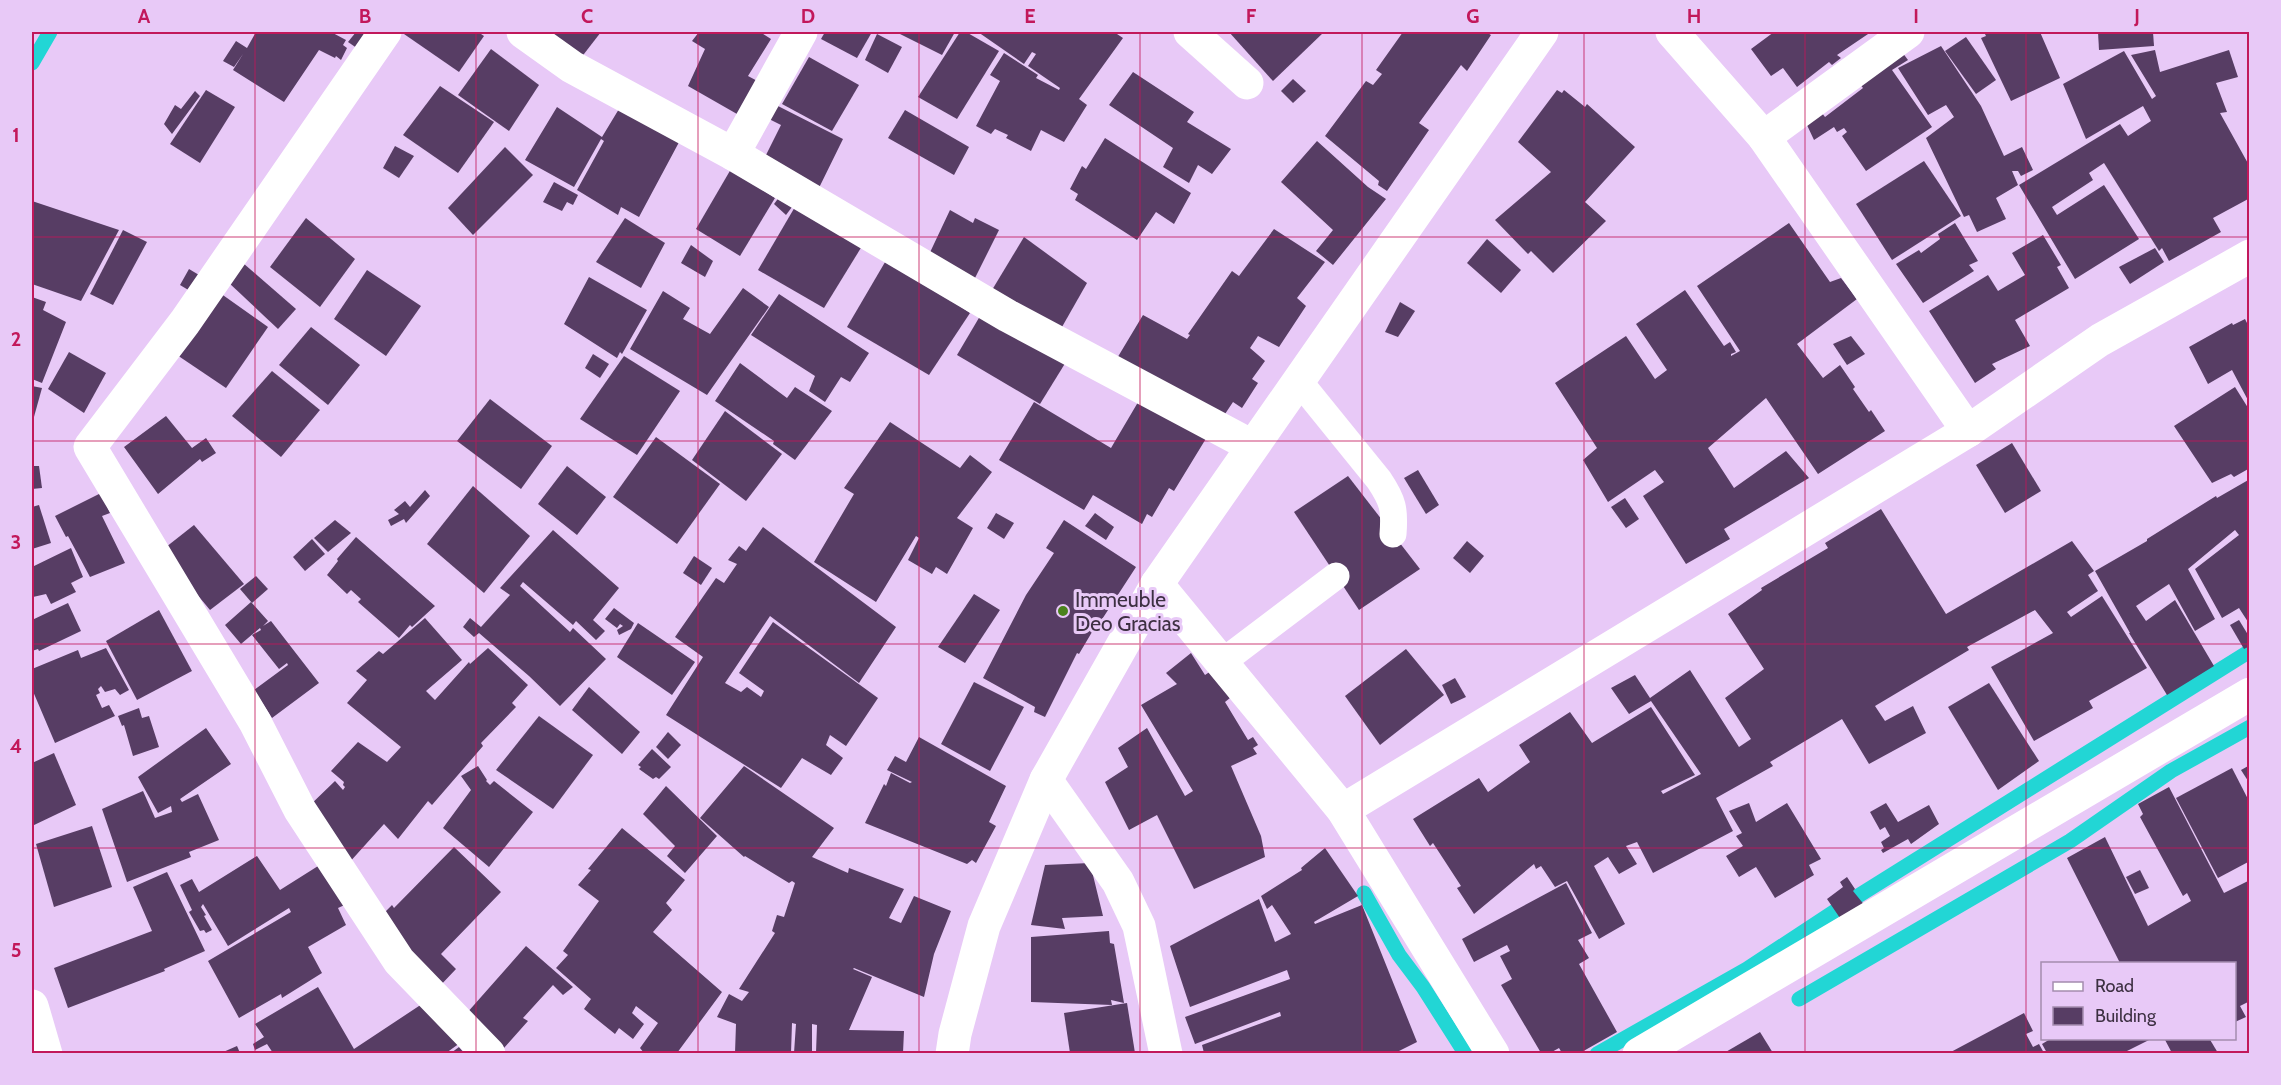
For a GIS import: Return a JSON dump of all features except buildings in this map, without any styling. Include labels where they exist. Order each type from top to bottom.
[{"type":"street","points":[[385,32],[185,322],[90,447],[255,722],[300,810],[399,961],[489,1053]]},
{"type":"street","points":[[523,32],[572,66],[733,154],[1008,316],[1252,446]]},
{"type":"street","points":[[733,154],[801,32]]},
{"type":"street","points":[[1190,32],[1247,83]]},
{"type":"street","points":[[952,1053],[954,1034],[984,926],[1046,780],[1157,584],[1542,32]]},
{"type":"street","points":[[1672,32],[1764,137],[1968,431]]},
{"type":"street","points":[[1764,137],[1908,32]]},
{"type":"street","points":[[1343,810],[1968,431],[2100,340],[2250,256]]},
{"type":"street","points":[[1157,584],[1343,810],[1493,1053]]},
{"type":"street","points":[[1639,1053],[2250,694]]},
{"type":"street","points":[[1046,780],[1118,882],[1139,926],[1167,1053]]},
{"type":"street","points":[[32,1006],[46,1053]]},
{"type":"lane","points":[[1298,380],[1379,480],[1390,497],[1394,511],[1393,534]]},
{"type":"lane","points":[[1221,663],[1336,576]]},
{"type":"waterway","points":[[32,63],[50,32]]},
{"type":"waterway","points":[[1597,1054],[1747,969],[1858,896],[2250,651]]},
{"type":"waterway","points":[[1799,999],[2070,841],[2171,771],[2250,727]]},
{"type":"waterway","points":[[1364,893],[1399,955],[1423,987],[1465,1053]]},
{"type":"place","name":"Immeuble Deo Gracias","points":[[1063,611]]}]
